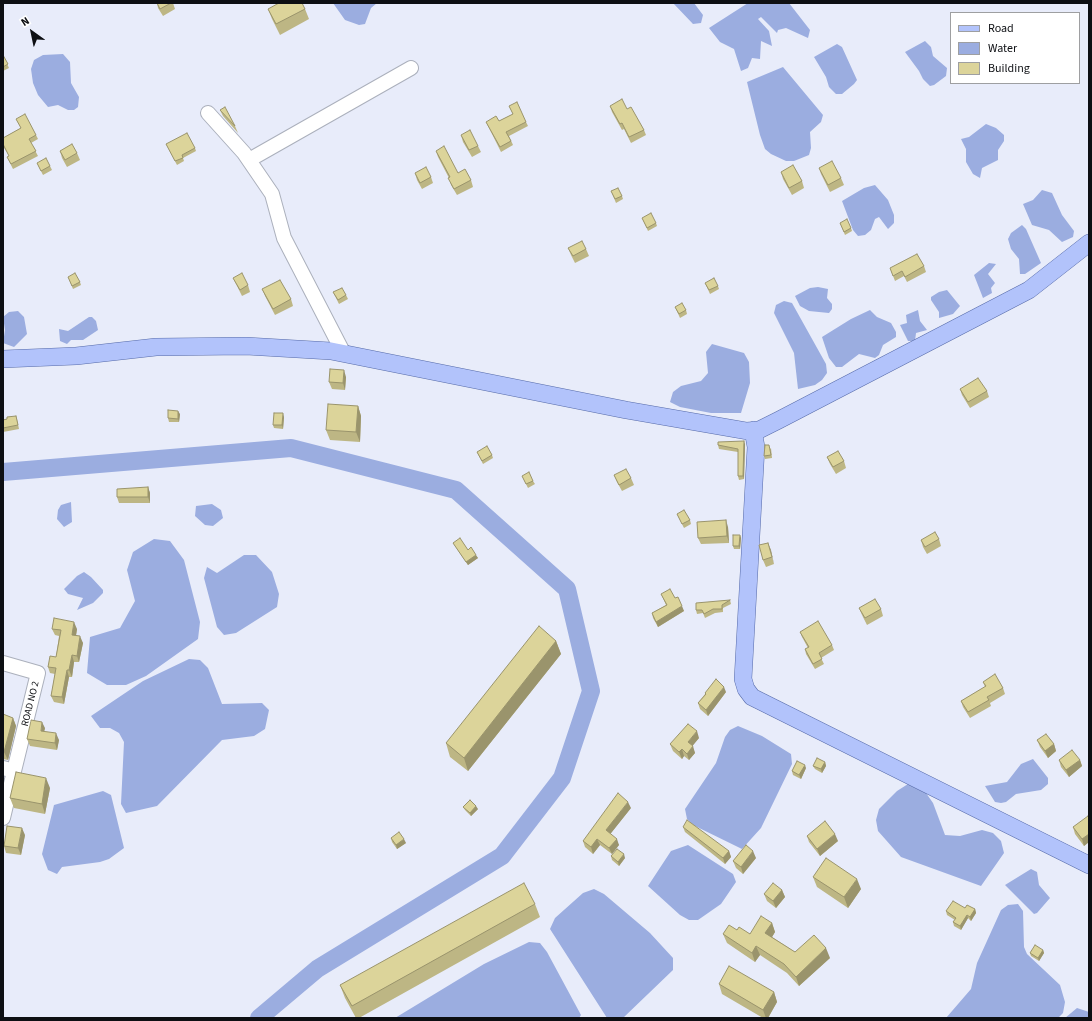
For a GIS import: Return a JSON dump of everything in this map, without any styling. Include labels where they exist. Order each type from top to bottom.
[{"type":"main road","points":[[3,359],[76,356],[156,347],[246,346],[331,352],[642,413],[734,430],[753,430],[779,420],[1029,290],[1089,243]]},
{"type":"main road","points":[[753,430],[756,447],[743,679],[746,689],[752,697],[1089,865]]},
{"type":"street","points":[[249,160],[412,68]]},
{"type":"street","points":[[208,113],[249,160],[272,194],[284,238],[344,354]]},
{"type":"street","name":"ROAD NO 2","points":[[3,663],[38,673],[8,770]]},
{"type":"street","points":[[3,818],[8,770]]},
{"type":"water","points":[[333,3],[377,3],[371,8],[365,24],[359,25],[345,20]]},
{"type":"water","points":[[673,3],[694,3],[703,15],[701,23],[693,24]]},
{"type":"water","points":[[748,3],[789,3],[810,30],[808,38],[786,28],[778,30],[777,33],[761,17],[758,19],[769,31],[772,46],[761,41],[760,59],[752,58],[748,68],[741,71],[734,49],[720,42],[709,28]]},
{"type":"water","points":[[925,41],[931,47],[933,56],[947,68],[946,76],[934,85],[930,86],[923,79],[905,52]]},
{"type":"water","points":[[837,44],[842,47],[857,80],[842,94],[836,94],[829,87],[826,77],[814,57]]},
{"type":"water","points":[[63,54],[70,62],[71,83],[79,97],[78,107],[74,110],[68,110],[58,105],[48,107],[38,95],[33,83],[31,69],[34,60],[43,55]]},
{"type":"water","points":[[783,67],[823,115],[821,122],[810,132],[811,148],[809,155],[794,161],[786,161],[771,154],[765,149],[747,82]]},
{"type":"water","points":[[986,124],[996,128],[1004,135],[1004,141],[998,150],[998,160],[982,168],[980,178],[973,174],[966,162],[966,149],[961,139],[969,137]]},
{"type":"water","points":[[875,185],[888,200],[894,215],[894,223],[888,229],[879,217],[875,219],[871,230],[865,235],[858,236],[853,230],[842,201],[864,188]]},
{"type":"water","points":[[1042,190],[1052,193],[1062,215],[1074,231],[1073,237],[1062,242],[1049,230],[1032,225],[1023,204],[1033,200]]},
{"type":"water","points":[[1022,225],[1026,229],[1041,263],[1025,274],[1020,274],[1019,259],[1011,249],[1008,239],[1011,233]]},
{"type":"water","points":[[989,263],[996,264],[988,274],[995,283],[991,288],[992,293],[983,298],[974,275]]},
{"type":"water","points":[[818,287],[828,289],[827,298],[832,304],[832,309],[829,313],[809,311],[800,306],[795,296],[810,288]]},
{"type":"water","points":[[947,290],[960,306],[953,314],[939,318],[939,312],[931,300],[931,297],[939,292]]},
{"type":"water","points":[[784,301],[792,303],[826,364],[827,373],[822,380],[815,385],[798,389],[794,353],[774,313],[776,305]]},
{"type":"water","points":[[870,310],[877,317],[891,323],[896,332],[896,337],[883,345],[879,355],[875,358],[859,354],[842,367],[836,367],[829,358],[822,337],[851,319]]},
{"type":"water","points":[[918,310],[920,321],[927,330],[916,333],[915,341],[908,341],[900,325],[907,323],[906,315]]},
{"type":"water","points":[[18,311],[24,317],[27,334],[14,347],[3,343],[5,330],[3,317],[9,312]]},
{"type":"water","points":[[89,317],[92,317],[96,321],[98,330],[83,340],[71,340],[67,344],[60,341],[59,329],[68,331]]},
{"type":"water","points":[[712,344],[744,353],[749,362],[750,383],[741,413],[711,413],[680,407],[670,402],[673,392],[681,386],[701,381],[708,373],[706,352]]},
{"type":"water","points":[[71,502],[72,522],[64,527],[57,519],[58,510],[61,505]]},
{"type":"water","points":[[212,504],[221,510],[223,518],[213,526],[205,525],[195,516],[196,506]]},
{"type":"water","points":[[154,539],[170,541],[184,560],[200,622],[198,639],[146,676],[126,685],[107,685],[87,673],[90,637],[120,628],[135,601],[127,570],[133,552]]},
{"type":"water","points":[[244,555],[256,555],[272,572],[279,594],[277,607],[236,633],[224,635],[217,627],[204,578],[207,567],[217,573]]},
{"type":"water","points":[[84,572],[103,590],[103,593],[93,603],[77,610],[83,598],[68,594],[64,589],[77,576]]},
{"type":"water","points":[[189,659],[200,660],[208,668],[222,704],[262,703],[269,710],[265,729],[254,736],[222,740],[157,806],[126,813],[121,804],[124,742],[119,733],[110,728],[100,728],[91,716],[143,681]]},
{"type":"water","points":[[738,726],[762,736],[791,754],[792,764],[761,828],[742,849],[693,825],[687,819],[685,809],[716,763],[725,737],[730,730]]},
{"type":"water","points":[[1033,759],[1048,778],[1048,784],[1041,790],[1016,794],[1006,802],[995,802],[985,786],[1007,782],[1021,764]]},
{"type":"water","points":[[919,783],[933,803],[945,835],[960,836],[982,830],[993,833],[1001,841],[1004,853],[981,886],[901,857],[878,831],[876,820],[879,809],[897,791],[908,784]]},
{"type":"water","points":[[103,791],[111,795],[124,848],[109,859],[100,862],[62,867],[57,874],[48,870],[42,854],[54,805]]},
{"type":"water","points":[[688,845],[733,874],[736,882],[721,904],[698,920],[689,920],[680,915],[648,886],[671,851]]},
{"type":"water","points":[[1031,869],[1037,872],[1039,885],[1050,898],[1037,913],[1034,914],[1005,885]]},
{"type":"water","points":[[594,889],[604,894],[650,933],[673,958],[673,970],[623,1018],[607,1018],[550,929],[555,918],[583,893]]},
{"type":"water","points":[[1018,904],[1023,911],[1024,947],[1027,954],[1060,985],[1065,1002],[1063,1013],[1058,1018],[946,1018],[971,989],[977,963],[1001,910],[1008,905]]},
{"type":"water","points":[[529,942],[540,943],[547,952],[581,1015],[579,1018],[395,1018],[484,964]]},
{"type":"water","points":[[1077,1008],[1089,1012],[1089,1018],[1065,1018]]},
{"type":"building","points":[[157,3],[171,3],[160,9]]},
{"type":"building","points":[[279,3],[302,3],[305,9],[276,24],[268,9]]},
{"type":"building","points":[[3,55],[8,64],[3,67]]},
{"type":"building","points":[[622,99],[627,109],[631,107],[644,130],[629,137],[622,123],[620,124],[610,106]]},
{"type":"building","points":[[517,102],[526,122],[506,132],[511,141],[500,147],[486,122],[496,116],[499,121],[513,114],[509,106]]},
{"type":"building","points":[[225,107],[235,126],[220,110]]},
{"type":"building","points":[[25,114],[36,135],[29,139],[36,151],[11,164],[3,144],[3,138],[21,128],[16,119]]},
{"type":"building","points":[[470,130],[478,146],[469,150],[461,135]]},
{"type":"building","points":[[187,133],[195,148],[182,155],[183,158],[175,161],[166,144]]},
{"type":"building","points":[[72,144],[77,153],[65,160],[60,151]]},
{"type":"building","points":[[444,146],[458,173],[465,169],[471,180],[454,189],[448,178],[450,177],[436,151]]},
{"type":"building","points":[[46,158],[50,166],[41,171],[37,163]]},
{"type":"building","points":[[832,161],[841,178],[828,185],[819,168]]},
{"type":"building","points":[[793,165],[802,181],[789,188],[781,172]]},
{"type":"building","points":[[426,167],[431,177],[420,183],[415,173]]},
{"type":"building","points":[[618,188],[622,196],[615,199],[611,191]]},
{"type":"building","points":[[651,213],[656,223],[647,228],[642,218]]},
{"type":"building","points":[[847,219],[851,228],[844,232],[840,223]]},
{"type":"building","points":[[582,241],[586,249],[573,256],[568,248]]},
{"type":"building","points":[[917,254],[924,266],[905,277],[902,271],[893,276],[890,268]]},
{"type":"building","points":[[75,273],[80,282],[72,286],[68,277]]},
{"type":"building","points":[[242,273],[248,285],[240,290],[233,278]]},
{"type":"building","points":[[714,278],[718,286],[709,290],[705,283]]},
{"type":"building","points":[[280,280],[291,299],[273,309],[262,289]]},
{"type":"building","points":[[342,288],[346,295],[338,300],[333,292]]},
{"type":"building","points":[[682,303],[686,310],[679,314],[675,307]]},
{"type":"building","points":[[330,369],[344,370],[343,383],[329,382]]},
{"type":"building","points":[[978,378],[987,391],[968,402],[960,389]]},
{"type":"building","points":[[328,404],[358,406],[356,432],[326,430]]},
{"type":"building","points":[[168,410],[178,411],[178,419],[168,418]]},
{"type":"building","points":[[274,413],[283,413],[282,425],[273,425]]},
{"type":"building","points":[[16,416],[18,425],[3,428],[3,420],[7,419],[7,417]]},
{"type":"building","points":[[744,441],[743,476],[738,476],[738,449],[718,445],[718,442]]},
{"type":"building","points":[[765,445],[769,445],[771,455],[764,456]]},
{"type":"building","points":[[487,446],[492,455],[482,461],[477,452]]},
{"type":"building","points":[[838,451],[844,461],[833,467],[827,457]]},
{"type":"building","points":[[626,469],[631,478],[619,485],[614,475]]},
{"type":"building","points":[[529,472],[533,481],[526,484],[522,476]]},
{"type":"building","points":[[148,487],[148,497],[117,497],[117,489]]},
{"type":"building","points":[[684,510],[690,520],[682,524],[677,514]]},
{"type":"building","points":[[726,520],[727,536],[698,538],[697,522]]},
{"type":"building","points":[[935,532],[939,539],[925,547],[921,540]]},
{"type":"building","points":[[733,535],[740,535],[739,546],[733,546]]},
{"type":"building","points":[[460,538],[468,550],[471,547],[476,555],[466,562],[453,543]]},
{"type":"building","points":[[768,543],[772,557],[763,560],[759,545]]},
{"type":"building","points":[[670,589],[675,598],[678,597],[682,606],[656,622],[652,613],[667,605],[661,594]]},
{"type":"building","points":[[875,599],[881,609],[865,618],[859,608]]},
{"type":"building","points":[[730,600],[722,605],[722,609],[713,609],[704,614],[702,610],[696,610],[696,603]]},
{"type":"building","points":[[54,618],[74,622],[72,635],[80,636],[77,656],[72,655],[69,670],[67,670],[62,697],[51,696],[56,668],[48,667],[50,656],[56,657],[61,630],[52,629]]},
{"type":"building","points":[[818,621],[832,645],[819,653],[822,659],[813,664],[805,649],[809,647],[800,632]]},
{"type":"building","points":[[539,626],[556,641],[464,758],[446,743]]},
{"type":"building","points":[[995,674],[1003,688],[987,697],[989,700],[968,712],[961,701],[986,686],[983,682]]},
{"type":"building","points":[[716,679],[724,687],[706,710],[698,703]]},
{"type":"building","points":[[3,714],[13,718],[4,752],[3,751]]},
{"type":"building","points":[[31,720],[42,722],[41,731],[56,733],[55,743],[27,739]]},
{"type":"building","points":[[688,724],[697,731],[688,742],[693,746],[687,754],[682,749],[679,752],[670,744]]},
{"type":"building","points":[[1046,734],[1054,744],[1045,751],[1037,740]]},
{"type":"building","points":[[1072,750],[1080,760],[1066,770],[1059,760]]},
{"type":"building","points":[[817,758],[825,762],[821,769],[813,766]]},
{"type":"building","points":[[797,761],[805,765],[799,775],[792,771]]},
{"type":"building","points":[[16,772],[46,778],[42,804],[10,798]]},
{"type":"building","points":[[618,793],[628,802],[606,830],[617,839],[609,848],[597,839],[591,847],[583,841]]},
{"type":"building","points":[[470,800],[476,806],[470,813],[463,807]]},
{"type":"building","points":[[1088,816],[1089,834],[1082,839],[1073,827]]},
{"type":"building","points":[[687,820],[729,851],[723,858],[683,827]]},
{"type":"building","points":[[825,821],[835,834],[817,849],[807,836]]},
{"type":"building","points":[[7,826],[22,828],[18,848],[4,846]]},
{"type":"building","points":[[399,832],[404,839],[396,845],[391,838]]},
{"type":"building","points":[[746,845],[753,851],[741,867],[733,861]]},
{"type":"building","points":[[617,849],[624,854],[618,862],[611,856]]},
{"type":"building","points":[[826,858],[857,879],[844,897],[813,877]]},
{"type":"building","points":[[524,883],[535,904],[352,1006],[340,985]]},
{"type":"building","points":[[773,883],[782,890],[773,901],[764,894]]},
{"type":"building","points":[[953,901],[965,908],[967,905],[975,909],[970,917],[967,915],[960,926],[953,922],[956,918],[946,911]]},
{"type":"building","points":[[761,916],[772,923],[765,933],[795,952],[814,935],[826,948],[796,977],[784,964],[756,946],[752,953],[723,934],[729,925],[737,930],[739,927],[750,934]]},
{"type":"building","points":[[1035,945],[1043,950],[1038,958],[1030,953]]},
{"type":"building","points":[[729,966],[774,992],[763,1010],[719,984]]},
{"type":"waterway","points":[[3,472],[291,448],[456,490],[567,589],[591,691],[562,778],[502,856],[317,969],[259,1018]]}]
